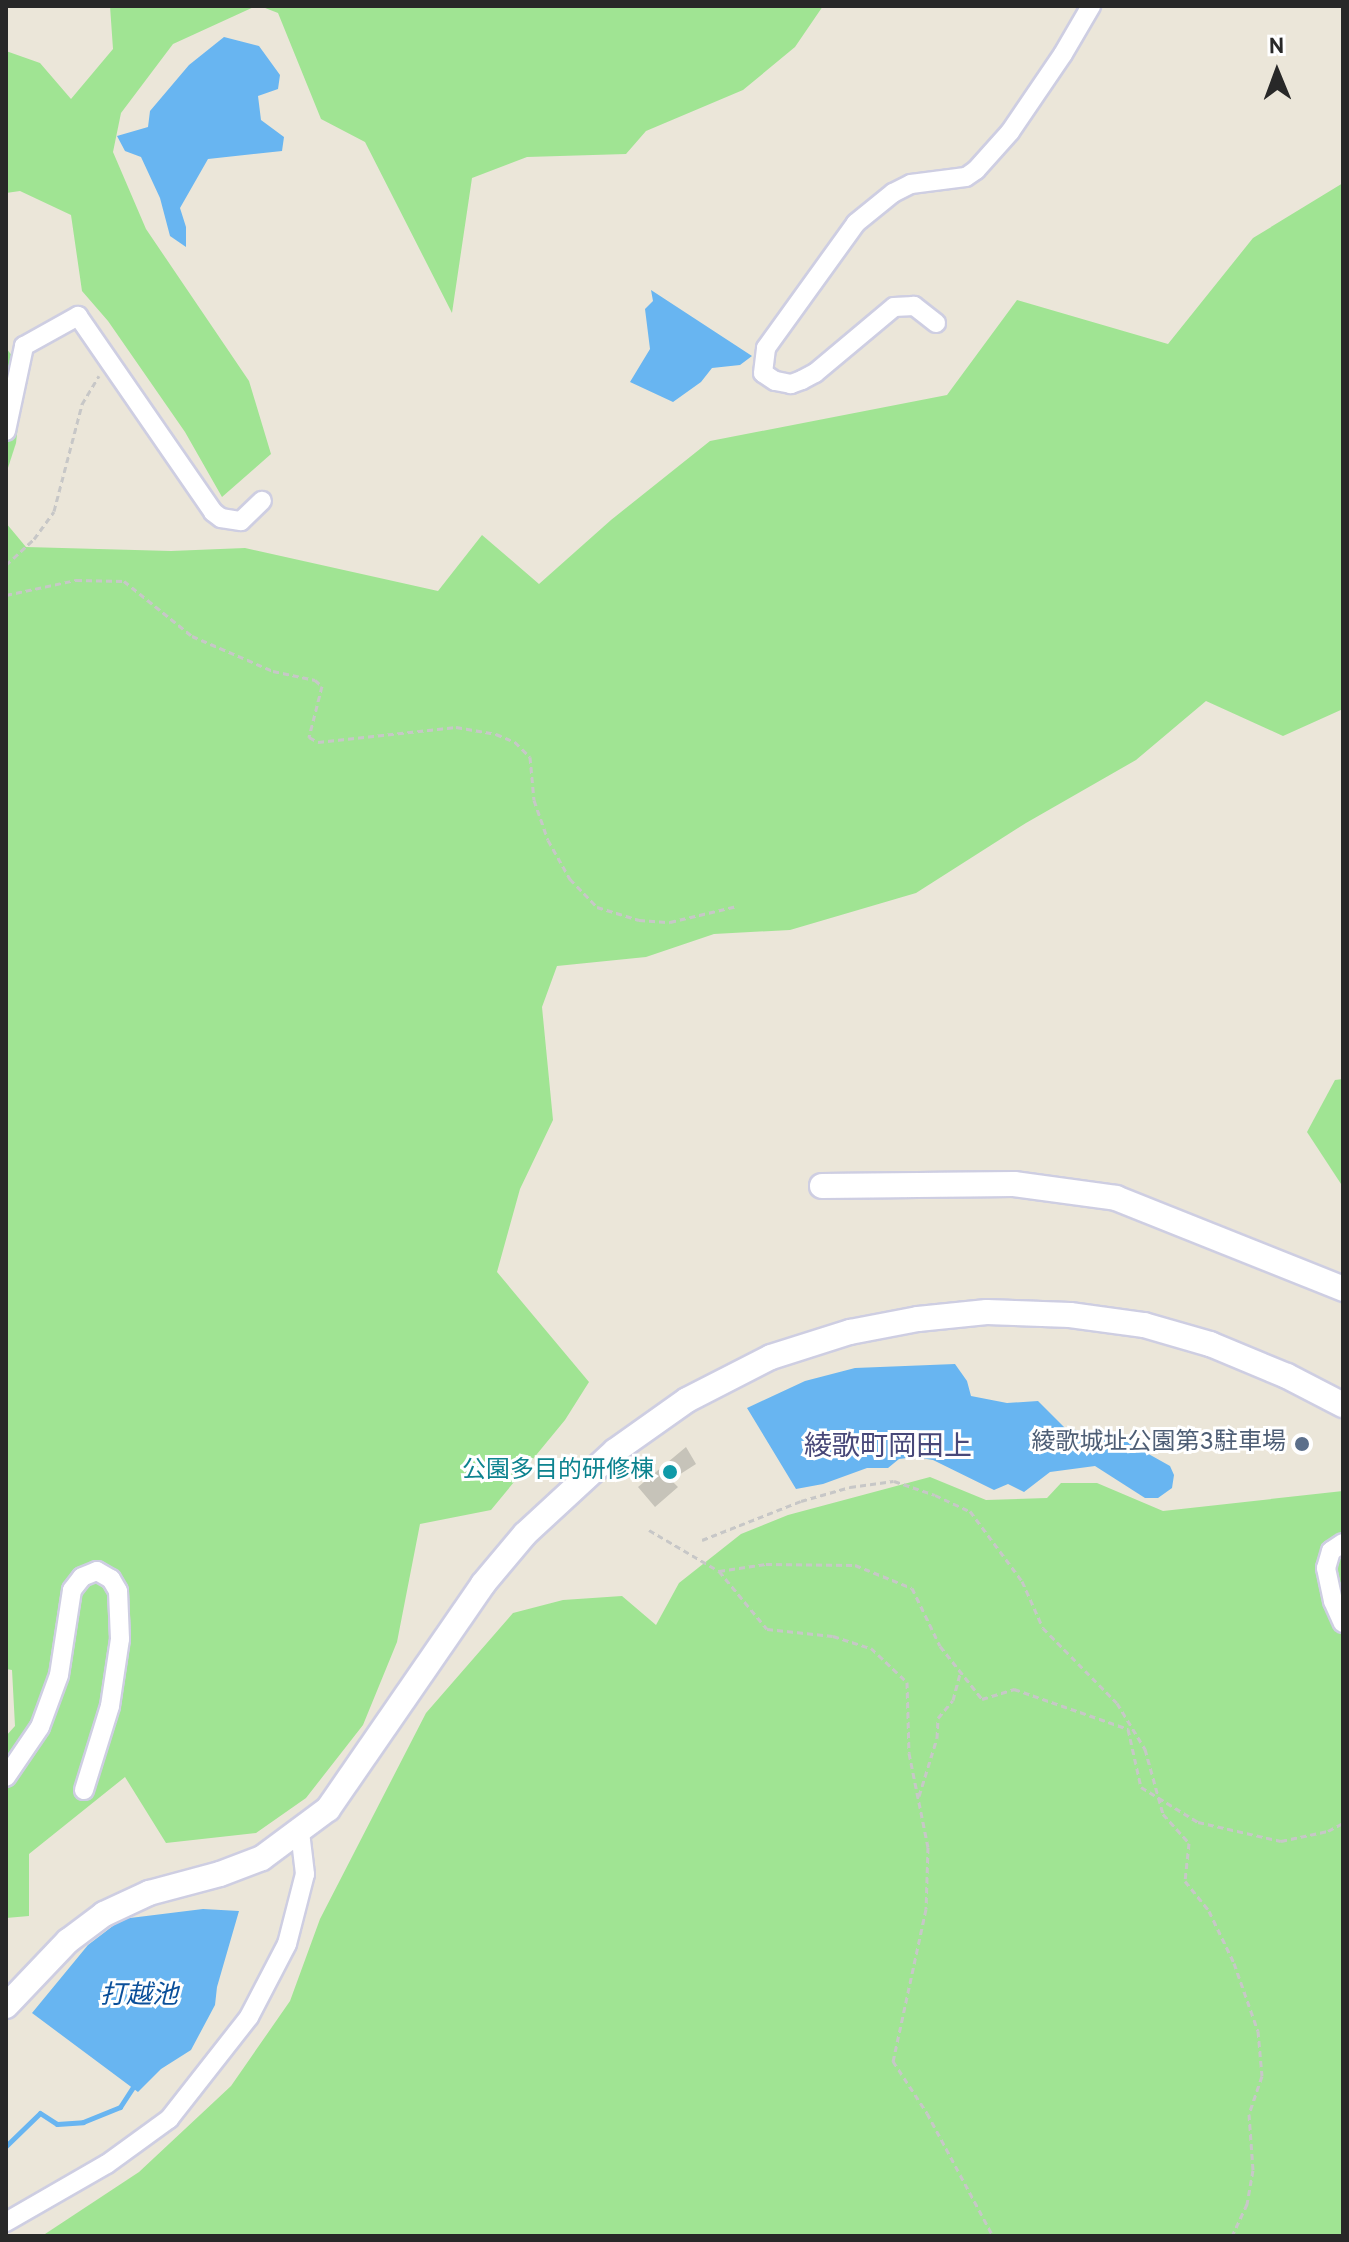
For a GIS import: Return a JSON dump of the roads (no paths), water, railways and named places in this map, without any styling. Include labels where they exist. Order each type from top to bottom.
[{"type":"street","points":[[936,323],[914,306],[894,307],[815,373],[802,380],[791,384],[775,381],[763,373],[766,348],[856,223],[893,193],[911,184],[966,177],[976,170],[1010,132],[1063,54],[1091,6]]},
{"type":"street","points":[[6,431],[24,346],[78,316],[213,512],[221,518],[241,521],[262,501]]},
{"type":"street","points":[[822,1186],[1014,1184],[1116,1198],[1343,1289]]},
{"type":"street","points":[[6,2006],[68,1941],[104,1914],[149,1893],[220,1874],[262,1858],[328,1809],[483,1584],[525,1534],[615,1451],[687,1400],[771,1357],[850,1332],[918,1319],[987,1312],[1070,1315],[1144,1325],[1210,1344],[1287,1376],[1343,1405]]},
{"type":"street","points":[[1343,1543],[1331,1551],[1326,1568],[1333,1601],[1343,1623]]},
{"type":"street","points":[[6,1777],[40,1727],[59,1675],[72,1590],[82,1577],[97,1571],[111,1579],[118,1591],[120,1639],[110,1706],[84,1790]]},
{"type":"street","points":[[6,2222],[107,2164],[169,2119],[249,2017],[287,1944],[305,1874],[300,1832]]},
{"type":"water","points":[[224,37],[259,46],[280,75],[278,89],[258,96],[261,120],[284,137],[282,151],[208,159],[180,208],[186,227],[186,247],[170,236],[160,198],[141,157],[125,151],[117,136],[148,127],[150,111],[189,65]]},
{"type":"water","points":[[651,290],[752,356],[740,365],[712,368],[701,382],[673,402],[630,382],[650,349],[645,309],[653,301]]},
{"type":"water","points":[[955,1364],[967,1381],[971,1396],[1007,1403],[1038,1401],[1065,1428],[1120,1438],[1170,1466],[1174,1475],[1172,1488],[1158,1498],[1145,1498],[1095,1466],[1050,1472],[1024,1492],[1008,1484],[994,1490],[933,1460],[915,1457],[899,1459],[888,1468],[867,1468],[823,1484],[796,1489],[747,1408],[805,1381],[855,1368]]},
{"type":"water","name":"打越池","points":[[203,1909],[239,1911],[217,1987],[215,2005],[191,2050],[161,2069],[138,2092],[32,2013],[88,1945],[122,1919]]},
{"type":"waterway","points":[[6,2146],[40,2113],[57,2124],[83,2122],[120,2107],[135,2084]]},
{"type":"place","name":"綾歌城址公園第3駐車場","points":[[1302,1444]]},
{"type":"place","name":"公園多目的研修棟","points":[[670,1472]]},
{"type":"district","name":"綾歌町岡田上","points":[[888,1448]]}]
